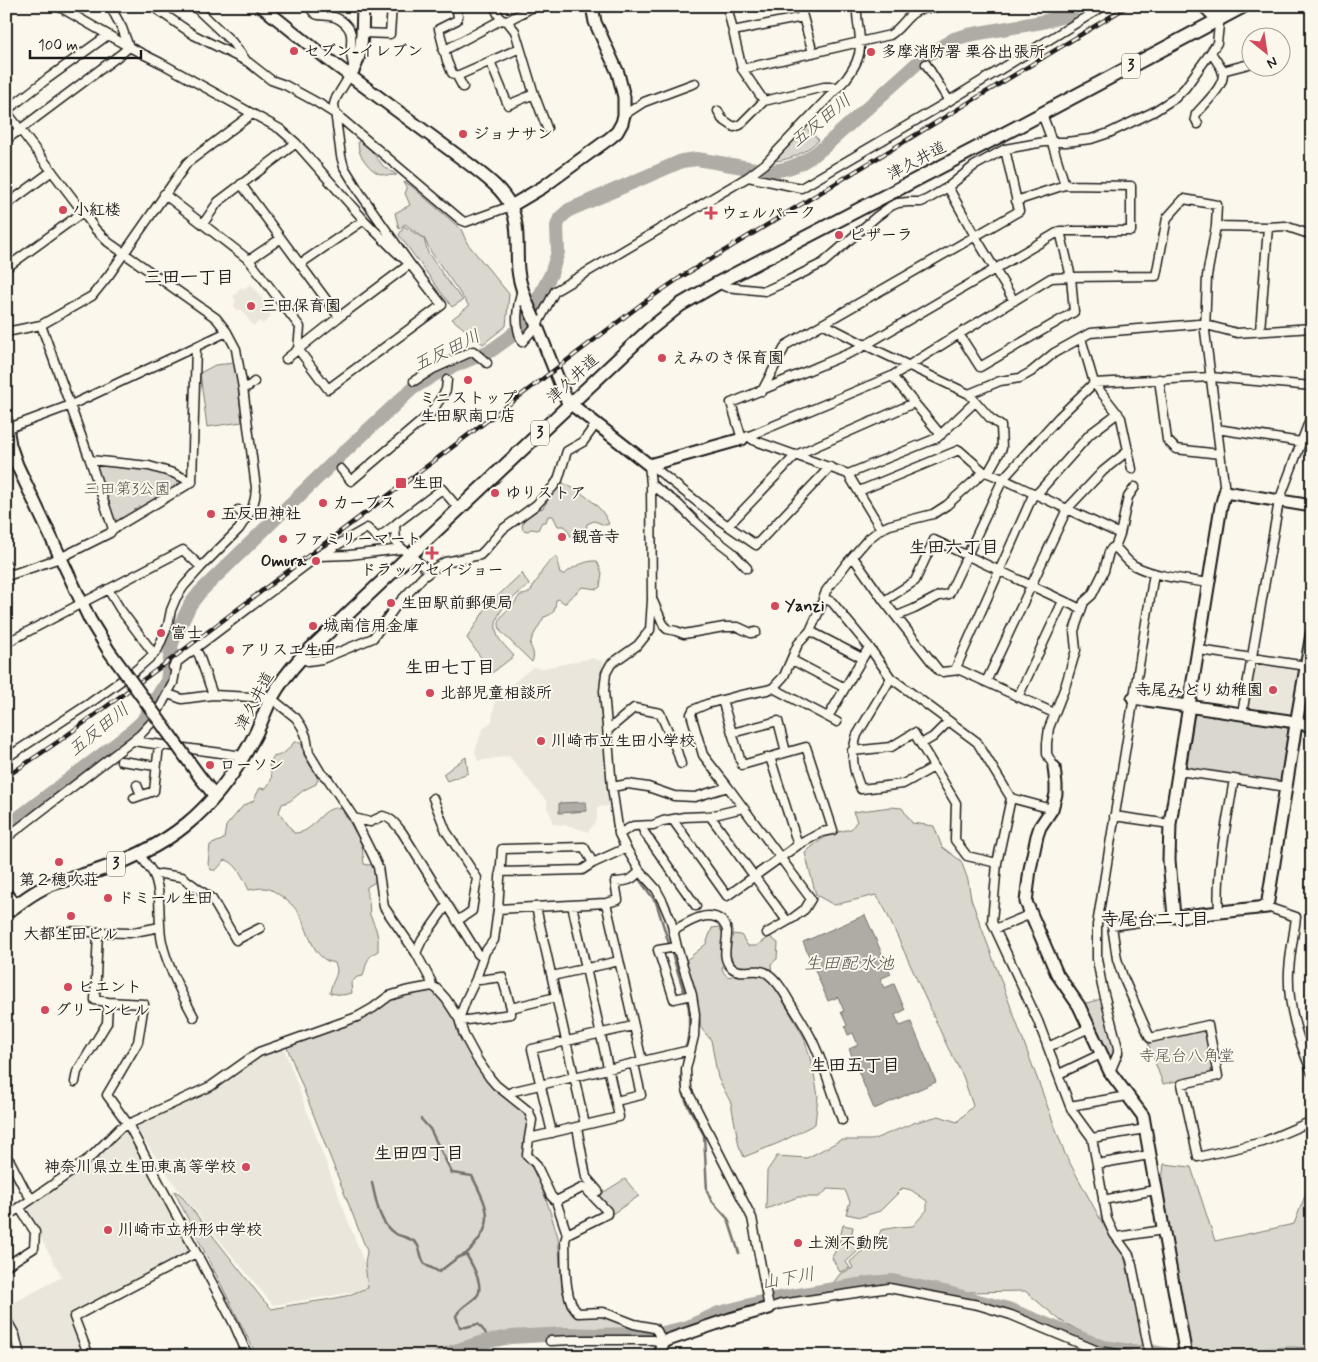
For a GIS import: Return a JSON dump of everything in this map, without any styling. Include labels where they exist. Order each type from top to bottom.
[{"type":"main road","name":"津久井道","points":[[6,913],[17,904],[54,883],[99,870],[139,854],[166,839],[188,823],[215,796],[234,772],[255,734],[271,698],[283,679],[301,658],[406,552],[459,509],[570,404],[680,305],[718,283],[1244,6]]},
{"type":"street","points":[[58,6],[280,129],[296,143],[364,220],[410,264]]},
{"type":"street","points":[[110,6],[122,28],[129,47]]},
{"type":"street","points":[[152,6],[194,35],[248,62],[271,80],[286,85],[337,115],[461,220],[466,222],[511,206],[542,187],[617,132],[624,115],[624,97],[618,74],[595,22],[592,6]]},
{"type":"street","points":[[194,6],[232,42],[248,62]]},
{"type":"street","points":[[261,6],[352,72],[490,180],[503,194],[511,206],[515,221],[518,271],[522,289],[564,397],[570,404],[728,526],[756,545],[830,467]]},
{"type":"street","points":[[310,6],[312,12],[316,15],[332,16],[348,26],[352,38],[352,72]]},
{"type":"street","points":[[164,194],[249,260],[300,327],[298,349],[328,389],[442,305],[410,264],[360,193],[344,167],[341,156],[337,115],[334,104],[359,55],[363,6]]},
{"type":"street","points":[[362,33],[390,34],[392,6]]},
{"type":"street","points":[[456,6],[457,20],[439,29],[443,51],[452,73],[457,76],[463,87]]},
{"type":"street","points":[[494,6],[504,21],[515,31],[534,94],[547,128]]},
{"type":"street","points":[[443,51],[535,6]]},
{"type":"street","points":[[728,6],[742,69],[764,101]]},
{"type":"street","points":[[800,6],[813,52]]},
{"type":"street","points":[[522,289],[516,320],[521,339],[535,322],[555,291],[750,175],[765,164],[846,79],[855,67],[860,52],[857,6]]},
{"type":"street","points":[[742,69],[890,35],[898,30],[914,13],[944,6]]},
{"type":"street","points":[[750,175],[802,188],[950,101],[1104,6]]},
{"type":"street","points":[[718,283],[759,291],[786,282],[823,263],[891,206],[898,203],[921,202],[948,187],[974,166],[1005,149],[1051,142],[1091,139],[1109,133],[1153,112],[1175,98],[1185,88],[1216,43],[1218,20],[1204,6]]},
{"type":"street","points":[[733,31],[803,17]]},
{"type":"street","points":[[6,758],[90,703],[136,670],[154,654],[168,625],[170,610],[176,598],[184,586],[239,529],[247,518],[252,509],[256,488],[236,349],[227,332],[216,318],[108,242],[95,229],[6,111],[108,35]]},
{"type":"street","points":[[6,140],[129,47]]},
{"type":"street","points":[[457,76],[520,48]]},
{"type":"street","points":[[1198,124],[1195,118],[1196,114],[1220,86],[1223,76],[1211,52]]},
{"type":"street","points":[[490,62],[508,105],[534,94]]},
{"type":"street","points":[[926,64],[950,101]]},
{"type":"street","points":[[1222,71],[1240,66]]},
{"type":"street","points":[[624,115],[644,102],[695,83]]},
{"type":"street","points":[[718,111],[722,119],[734,127],[740,125],[764,101],[824,87],[838,87]]},
{"type":"street","points":[[6,332],[41,326],[92,296],[187,163],[252,114]]},
{"type":"street","points":[[1042,114],[1065,185]]},
{"type":"street","points":[[203,224],[218,202],[296,143]]},
{"type":"street","points":[[762,391],[786,345],[1018,211],[1005,149]]},
{"type":"street","points":[[6,205],[52,171]]},
{"type":"street","points":[[241,184],[339,317]]},
{"type":"street","points":[[745,438],[731,403],[865,345],[1060,231],[1131,231],[1131,186],[1065,185],[1016,201]]},
{"type":"street","points":[[948,187],[1014,301]]},
{"type":"street","points":[[649,465],[745,438],[892,376],[1051,278],[1156,276],[1167,218],[1184,199],[1218,205],[1207,276],[1205,324],[1225,492],[1221,506],[1170,824],[1169,860],[1174,917]]},
{"type":"street","points":[[6,268],[83,212]]},
{"type":"street","points":[[300,264],[364,220]]},
{"type":"street","points":[[1216,226],[1286,226],[1312,236]]},
{"type":"street","points":[[1260,332],[1268,227]]},
{"type":"street","points":[[959,334],[980,368],[1074,312],[1071,277],[1060,231]]},
{"type":"street","points":[[249,260],[280,239]]},
{"type":"street","points":[[286,359],[410,264]]},
{"type":"street","points":[[767,933],[806,909],[811,899],[703,755],[691,714],[693,710],[722,700],[773,688],[784,676],[798,644],[810,631],[826,591],[867,540],[881,529],[890,525],[933,514],[947,505],[986,473],[1002,448],[1001,426],[990,418],[969,394],[824,324]]},
{"type":"street","points":[[969,394],[1000,381],[1020,378],[1031,372],[1054,353],[1090,333],[1205,324],[1237,333],[1312,328]]},
{"type":"street","points":[[41,326],[71,405],[113,529]]},
{"type":"street","points":[[7,429],[71,405],[227,332]]},
{"type":"street","points":[[1081,338],[1094,383],[1121,418],[1132,469]]},
{"type":"street","points":[[192,482],[196,347]]},
{"type":"street","points":[[414,381],[433,369],[474,352],[486,362]]},
{"type":"street","points":[[892,376],[941,435]]},
{"type":"street","points":[[897,616],[939,596],[948,594],[1003,479],[1059,417],[1094,383],[1210,377],[1312,386]]},
{"type":"street","points":[[1159,379],[1167,440],[1176,449],[1220,454]]},
{"type":"street","points":[[341,469],[351,481],[431,413],[446,390],[447,380]]},
{"type":"street","points":[[243,388],[254,382]]},
{"type":"street","points":[[848,474],[937,438],[975,402]]},
{"type":"street","points":[[728,526],[796,455],[914,403]]},
{"type":"street","points":[[955,670],[1035,494],[1090,434],[1118,413]]},
{"type":"street","points":[[1242,714],[1279,501],[1312,414]]},
{"type":"street","points":[[6,421],[10,445],[17,465],[82,603],[108,651],[215,796]]},
{"type":"street","points":[[301,658],[308,661],[322,659],[373,638],[396,606],[430,572],[445,562],[480,555],[503,529],[531,509],[553,487],[558,480],[567,451],[583,442],[596,424]]},
{"type":"street","points":[[1217,429],[1302,442]]},
{"type":"street","points":[[745,438],[848,474],[881,529]]},
{"type":"street","points":[[859,491],[959,450],[986,473],[1003,479],[1120,534]]},
{"type":"street","points":[[986,682],[1067,509],[1103,471],[1129,450]]},
{"type":"street","points":[[90,460],[149,466],[173,473],[192,482]]},
{"type":"street","points":[[649,465],[651,484],[652,600],[650,630],[638,645],[611,664],[606,673],[604,691],[612,787],[619,834],[640,871],[656,889],[671,921],[692,995],[695,1014],[694,1036],[686,1069],[686,1090],[752,1218],[769,1306]]},
{"type":"street","points":[[6,564],[10,575],[60,558],[110,533],[113,529],[192,482]]},
{"type":"street","points":[[651,484],[678,504],[748,568]]},
{"type":"street","points":[[1135,487],[1128,498],[1115,547],[1109,552],[1104,571],[1092,595],[1084,602],[1074,631],[1076,650],[1065,687],[1054,713],[1047,754],[1054,768],[1056,794],[1052,809],[1040,827],[1037,836],[1026,902],[1057,974],[1074,998],[1110,1072],[1143,1116],[1186,1356]]},
{"type":"street","points":[[6,838],[140,735],[153,721],[168,694],[173,683],[175,668],[195,649],[318,556],[366,528],[378,538],[442,490],[459,509]]},
{"type":"street","points":[[1225,492],[1312,506]]},
{"type":"street","points":[[238,510],[247,518]]},
{"type":"street","points":[[395,526],[396,542],[430,572]]},
{"type":"street","points":[[884,601],[915,581],[934,540],[1081,609]]},
{"type":"street","points":[[1115,547],[1134,566],[1154,573],[1209,583]]},
{"type":"street","points":[[6,643],[183,550],[201,567]]},
{"type":"street","points":[[318,556],[406,552]]},
{"type":"street","points":[[852,557],[939,671],[960,670],[1054,713]]},
{"type":"street","points":[[1110,1072],[1118,1053],[1118,1048],[1097,959],[1097,925],[1154,573]]},
{"type":"street","points":[[108,589],[120,609],[154,654]]},
{"type":"street","points":[[823,598],[832,602],[891,678],[977,742],[1011,798],[997,863],[992,922],[1038,1021],[1070,1106],[1092,1138],[1107,1219],[1131,1260],[1150,1356]]},
{"type":"street","points":[[652,600],[667,629],[676,630],[684,634],[724,627],[738,627],[751,633],[756,632]]},
{"type":"street","points":[[1018,697],[1063,600]]},
{"type":"street","points":[[810,631],[862,658]]},
{"type":"street","points":[[1267,907],[1312,634]]},
{"type":"street","points":[[828,717],[869,648]]},
{"type":"street","points":[[195,649],[213,695]]},
{"type":"street","points":[[1199,650],[1307,666]]},
{"type":"street","points":[[792,660],[845,688]]},
{"type":"street","points":[[891,678],[856,735],[852,751],[854,772],[861,789],[903,784],[934,767]]},
{"type":"street","points":[[773,688],[837,722]]},
{"type":"street","points":[[168,694],[182,699],[213,695],[271,698],[296,718],[306,736],[309,754],[354,818],[378,867],[384,906],[416,953],[432,986]]},
{"type":"street","points":[[1133,698],[1312,726]]},
{"type":"street","points":[[673,820],[727,896],[798,844],[822,832],[833,830],[806,747],[742,765],[722,700]]},
{"type":"street","points":[[608,730],[634,708],[660,713],[681,764]]},
{"type":"street","points":[[732,733],[778,721],[786,752]]},
{"type":"street","points":[[921,744],[933,737],[950,721]]},
{"type":"street","points":[[852,751],[891,747],[914,733],[956,803],[955,840],[967,856],[997,863]]},
{"type":"street","points":[[133,741],[243,756]]},
{"type":"street","points":[[137,785],[138,797],[154,791],[159,745]]},
{"type":"street","points":[[770,757],[798,844]]},
{"type":"street","points":[[121,761],[156,766]]},
{"type":"street","points":[[1179,771],[1286,787]]},
{"type":"street","points":[[1219,912],[1220,866],[1234,779]]},
{"type":"street","points":[[612,787],[628,784],[648,787],[674,796],[695,797],[728,787]]},
{"type":"street","points":[[433,798],[446,831],[477,878],[472,911],[457,921]]},
{"type":"street","points":[[1011,798],[1052,809]]},
{"type":"street","points":[[619,834],[633,826],[654,825],[663,821],[710,816],[744,808]]},
{"type":"street","points":[[354,818],[370,822],[384,816],[394,821],[482,958]]},
{"type":"street","points":[[710,816],[787,921]]},
{"type":"street","points":[[1114,816],[1170,824]]},
{"type":"street","points":[[642,826],[644,832],[696,906]]},
{"type":"street","points":[[460,1020],[466,1000],[476,980],[482,958],[494,940],[502,849],[584,847],[593,863]]},
{"type":"street","points":[[500,872],[582,870],[626,848]]},
{"type":"street","points":[[139,854],[154,875],[160,898],[160,927],[167,960],[194,1017]]},
{"type":"street","points":[[498,909],[606,903],[618,900],[615,882],[628,881],[640,871]]},
{"type":"street","points":[[154,875],[182,877],[212,900],[236,940],[260,928]]},
{"type":"street","points":[[6,891],[17,904]]},
{"type":"street","points":[[606,903],[642,1061]]},
{"type":"street","points":[[416,953],[422,940],[447,904]]},
{"type":"street","points":[[528,1138],[618,1117],[572,905]]},
{"type":"street","points":[[1312,1073],[1298,1036],[1291,997],[1289,972],[1296,917],[1267,907],[1112,926],[1117,959],[1123,977],[1150,1038],[1208,1025],[1218,1076],[1182,1084],[1198,1157],[1263,1142],[1312,1121]]},
{"type":"street","points":[[536,908],[574,1077],[586,1176],[598,1191]]},
{"type":"street","points":[[996,929],[1031,914]]},
{"type":"street","points":[[674,931],[702,916],[716,917],[724,924],[727,931],[726,956],[732,968],[738,971],[760,970],[766,972],[781,988],[814,1042],[842,1120]]},
{"type":"street","points":[[58,932],[129,933],[160,927]]},
{"type":"street","points":[[98,932],[95,1000],[144,1004],[138,1042],[107,1095],[128,1124],[234,1324],[248,1356]]},
{"type":"street","points":[[677,947],[658,950],[674,999],[692,995]]},
{"type":"street","points":[[552,976],[619,961]]},
{"type":"street","points":[[460,1020],[511,1014],[502,977],[476,980]]},
{"type":"street","points":[[6,1217],[31,1198],[72,1172],[120,1128],[210,1086],[259,1052],[357,1017],[389,996],[432,986],[446,999],[460,1020],[464,1035],[490,1078],[529,1112],[532,1120],[528,1138],[528,1155],[536,1164],[551,1196],[556,1201],[567,1234],[565,1241],[566,1288],[575,1310],[578,1313],[603,1312],[634,1324],[654,1328],[660,1337],[662,1356]]},
{"type":"street","points":[[511,1008],[556,997]]},
{"type":"street","points":[[75,1082],[77,1072],[107,1023],[108,1002]]},
{"type":"street","points":[[552,1133],[532,1049],[633,1026]]},
{"type":"street","points":[[1048,1047],[1089,1028]]},
{"type":"street","points":[[508,1094],[514,1091],[690,1050]]},
{"type":"street","points":[[1059,1074],[1101,1054]]},
{"type":"street","points":[[616,1101],[641,1096],[634,1064]]},
{"type":"street","points":[[1070,1106],[1127,1096]]},
{"type":"street","points":[[1092,1138],[1145,1129]]},
{"type":"street","points":[[1097,1164],[1149,1155]]},
{"type":"street","points":[[6,1160],[10,1161],[31,1198]]},
{"type":"street","points":[[556,1201],[584,1187],[607,1211],[607,1214],[567,1234]]},
{"type":"street","points":[[1103,1200],[1155,1190]]},
{"type":"street","points":[[6,1266],[34,1248],[34,1232],[19,1208]]},
{"type":"street","points":[[1117,1237],[1162,1230]]},
{"type":"street","points":[[89,1356],[74,1317],[196,1253]]},
{"type":"street","points":[[550,1341],[653,1340],[730,1319],[769,1306],[889,1288],[978,1305],[1011,1315],[1098,1351],[1130,1356]]},
{"type":"street","points":[[6,1319],[14,1335],[20,1356]]},
{"type":"shaded area","name":"三田保育園","points":[[251,284],[271,311],[269,313],[271,316],[264,323],[262,324],[260,321],[253,326],[242,310],[235,308],[236,301],[233,296],[242,287],[243,289]]},
{"type":"shaded area","name":"川崎市立生田小学校","points":[[592,658],[609,663],[601,690],[599,691],[610,806],[597,807],[597,820],[588,832],[571,826],[552,824],[547,802],[509,756],[478,761],[475,752],[482,730],[492,721],[495,701],[533,667],[539,669]]},
{"type":"shaded area","name":"寺尾みどり幼稚園","points":[[1257,662],[1297,669],[1299,672],[1291,716],[1249,711],[1247,708],[1254,664]]},
{"type":"shaded area","name":"神奈川県立生田東高等学校","points":[[284,1048],[374,1289],[273,1305],[179,1191],[136,1128],[138,1124],[218,1086],[260,1057]]},
{"type":"shaded area","name":"川崎市立枡形中学校","points":[[123,1132],[128,1132],[189,1249],[188,1254],[72,1314],[86,1353],[84,1356],[22,1356],[16,1331],[6,1307],[62,1277],[26,1211],[27,1206],[79,1171]]},
{"type":"green space","points":[[806,128],[819,140],[798,155],[774,161]]},
{"type":"green space","points":[[362,139],[384,167],[397,175],[380,174],[370,168],[359,152],[358,142]]},
{"type":"green space","points":[[404,182],[410,185],[461,229],[467,243],[509,294],[506,326],[483,344],[452,319],[469,306],[431,252],[424,238],[405,224],[399,229],[395,213],[410,205],[405,193],[407,189]]},
{"type":"green space","points":[[404,226],[424,239],[428,253],[463,300],[452,307],[399,235]]},
{"type":"green space","points":[[235,363],[242,422],[207,427],[200,373],[215,365]]},
{"type":"green space","name":"三田第3公園","points":[[98,462],[162,472],[181,480],[181,485],[117,523],[115,522],[95,466]]},
{"type":"green space","points":[[563,483],[583,494],[596,505],[609,524],[605,525],[594,521],[587,524],[585,538],[577,541],[573,540],[565,526],[558,526],[553,516],[548,516],[546,522],[542,522],[538,530],[523,530],[524,520],[536,510],[543,508]]},
{"type":"green space","points":[[556,556],[560,574],[565,574],[584,563],[597,561],[602,573],[600,587],[597,589],[582,587],[566,603],[559,599],[556,600],[553,612],[544,617],[532,638],[530,645],[533,653],[532,662],[501,632],[499,621],[520,595],[531,591],[544,569]]},
{"type":"green space","points":[[522,573],[529,585],[500,612],[496,626],[500,639],[514,656],[492,673],[467,638],[488,605]]},
{"type":"green space","points":[[1195,712],[1286,727],[1288,730],[1281,781],[1279,783],[1188,768]]},
{"type":"green space","points":[[294,742],[299,742],[302,745],[304,755],[318,779],[316,784],[282,804],[279,812],[294,833],[296,833],[306,830],[331,809],[342,809],[362,846],[364,864],[373,864],[375,868],[377,881],[367,887],[367,896],[370,915],[378,938],[378,951],[369,959],[363,976],[357,977],[351,983],[352,993],[343,995],[330,993],[337,967],[335,963],[327,961],[316,950],[302,919],[292,905],[270,889],[249,890],[240,872],[229,861],[225,860],[216,870],[211,870],[208,864],[210,845],[224,839],[226,826],[243,806],[253,801],[260,788],[265,789],[270,783],[272,778],[269,766],[273,757],[285,752]]},
{"type":"green space","points":[[466,757],[468,773],[447,781],[443,774]]},
{"type":"green space","points":[[891,807],[902,808],[912,823],[934,826],[942,847],[961,861],[968,880],[971,899],[1065,1154],[1110,1237],[1124,1255],[1144,1344],[1136,1348],[1101,1342],[1061,1321],[1025,1291],[966,1292],[927,1283],[891,1279],[863,1280],[830,1287],[840,1274],[853,1268],[850,1262],[862,1251],[875,1244],[881,1230],[913,1226],[927,1210],[927,1201],[911,1190],[903,1188],[880,1211],[861,1217],[846,1214],[850,1202],[845,1190],[828,1189],[819,1197],[798,1197],[766,1209],[767,1171],[777,1156],[807,1158],[841,1140],[872,1140],[916,1122],[939,1116],[957,1122],[973,1106],[963,1076],[948,1048],[884,907],[876,895],[834,905],[816,895],[805,853],[826,837],[851,829],[857,821],[853,812]]},
{"type":"green space","points":[[719,927],[723,936],[721,951],[724,963],[722,968],[728,976],[734,975],[735,971],[735,965],[729,951],[732,934],[741,935],[748,946],[756,946],[770,937],[778,943],[777,959],[771,964],[773,984],[804,1037],[818,1096],[815,1124],[781,1142],[744,1157],[739,1146],[731,1103],[718,1078],[711,1040],[701,1028],[698,1005],[684,962],[706,944],[712,928]]},
{"type":"green space","points":[[434,991],[452,1012],[460,1036],[474,1060],[525,1111],[529,1118],[524,1155],[538,1178],[558,1237],[562,1290],[571,1312],[577,1317],[604,1316],[633,1328],[650,1330],[650,1332],[565,1330],[511,1334],[493,1337],[438,1353],[403,1356],[257,1356],[174,1191],[180,1194],[272,1309],[346,1296],[368,1288],[365,1264],[367,1251],[287,1047],[357,1021],[391,1000],[408,994]]},
{"type":"green space","points":[[1101,999],[1115,1047],[1113,1059],[1109,1059],[1083,1004]]},
{"type":"green space","name":"寺尾台八角堂","points":[[1201,1031],[1206,1034],[1212,1069],[1209,1074],[1163,1084],[1148,1043]]},
{"type":"green space","points":[[1164,1164],[1191,1167],[1215,1241],[1294,1224],[1312,1178],[1312,1348],[1251,1349],[1220,1356],[1190,1353],[1162,1181]]},
{"type":"green space","points":[[625,1179],[639,1196],[612,1214],[599,1195]]},
{"type":"green space","points":[[843,1225],[853,1227],[850,1242],[859,1250],[846,1262],[850,1268],[840,1272],[832,1258],[838,1247]]},
{"type":"water","points":[[586,802],[587,811],[559,813],[559,803]]},
{"type":"water","name":"生田配水池","points":[[865,915],[891,974],[880,979],[884,988],[894,984],[905,1010],[895,1015],[900,1026],[911,1022],[936,1082],[874,1109],[849,1049],[858,1045],[853,1033],[848,1035],[845,1027],[847,1025],[841,1012],[844,1011],[838,997],[828,1001],[803,942]]},
{"type":"waterway","name":"五反田川","points":[[6,827],[124,738],[142,722],[167,681],[172,643],[190,605],[200,592],[413,388],[437,373],[492,350],[510,337],[530,315],[551,274],[558,252],[557,226],[560,218],[569,210],[682,161],[697,159],[766,171],[775,171],[797,165],[824,147],[924,57],[954,39],[1057,18],[1067,15],[1077,6]]},
{"type":"waterway","points":[[639,879],[656,902],[689,1008],[689,1031],[686,1049]]},
{"type":"waterway","points":[[685,1054],[681,1078],[688,1106],[704,1135],[707,1191],[711,1200],[728,1219],[739,1253]]},
{"type":"waterway","points":[[421,1119],[430,1129],[452,1173],[472,1176],[483,1198],[487,1216],[486,1225],[476,1243],[466,1254]]},
{"type":"waterway","points":[[372,1183],[379,1211],[385,1223],[394,1233],[411,1239],[416,1243],[426,1265],[439,1272],[457,1258],[466,1254],[477,1276],[480,1288],[476,1297],[460,1310],[456,1316],[460,1327],[478,1324],[485,1332],[489,1341]]},
{"type":"waterway","name":"山下川","points":[[440,1356],[483,1342],[510,1337],[565,1334],[663,1333],[688,1327],[719,1313],[774,1299],[892,1281],[944,1292],[1008,1309],[1103,1347],[1138,1352]]},
{"type":"waterway","name":"山下川","points":[[1153,1352],[1174,1356]]},
{"type":"railway","points":[[6,777],[177,655],[643,303],[681,277],[1128,6]]},
{"type":"place","name":"セブン-イレブン","points":[[294,51]]},
{"type":"place","name":"多摩消防署 栗谷出張所","points":[[871,52]]},
{"type":"place","name":"ジョナサン","points":[[463,134]]},
{"type":"place","name":"小紅楼","points":[[63,210]]},
{"type":"place","name":"ウェルパーク","points":[[711,213]]},
{"type":"place","name":"ピザーラ","points":[[839,235]]},
{"type":"place","name":"三田保育園","points":[[251,306]]},
{"type":"place","name":"えみのき保育園","points":[[662,358]]},
{"type":"place","name":"ミニストップ 生田駅南口店","points":[[468,380]]},
{"type":"place","name":"生田","points":[[401,483]]},
{"type":"place","name":"ゆりストア","points":[[495,493]]},
{"type":"place","name":"カーブス","points":[[323,503]]},
{"type":"place","name":"五反田神社","points":[[211,514]]},
{"type":"place","name":"観音寺","points":[[562,537]]},
{"type":"place","name":"ファミリーマート","points":[[283,539]]},
{"type":"place","name":"ドラッグセイジョー","points":[[432,553]]},
{"type":"place","name":"Omura","points":[[316,561]]},
{"type":"place","name":"生田駅前郵便局","points":[[391,603]]},
{"type":"place","name":"Yanzi","points":[[775,606]]},
{"type":"place","name":"城南信用金庫","points":[[313,626]]},
{"type":"place","name":"富士","points":[[161,633]]},
{"type":"place","name":"アリスエ生田","points":[[230,650]]},
{"type":"place","name":"寺尾みどり幼稚園","points":[[1273,690]]},
{"type":"place","name":"北部児童相談所","points":[[430,693]]},
{"type":"place","name":"川崎市立生田小学校","points":[[541,741]]},
{"type":"place","name":"ローソン","points":[[210,765]]},
{"type":"place","name":"第２穂吹荘","points":[[59,862]]},
{"type":"place","name":"ドミール生田","points":[[108,898]]},
{"type":"place","name":"大都生田ビル","points":[[71,916]]},
{"type":"place","name":"ビエント","points":[[68,987]]},
{"type":"place","name":"グリーンヒル","points":[[45,1010]]},
{"type":"place","name":"神奈川県立生田東高等学校","points":[[246,1167]]},
{"type":"place","name":"川崎市立枡形中学校","points":[[108,1230]]},
{"type":"place","name":"土渕不動院","points":[[798,1243]]},
{"type":"district","name":"三田一丁目","points":[[189,278]]},
{"type":"district","name":"生田六丁目","points":[[954,548]]},
{"type":"district","name":"生田七丁目","points":[[450,668]]},
{"type":"district","name":"寺尾台二丁目","points":[[1155,920]]},
{"type":"district","name":"生田五丁目","points":[[855,1066]]},
{"type":"district","name":"生田四丁目","points":[[419,1154]]}]
